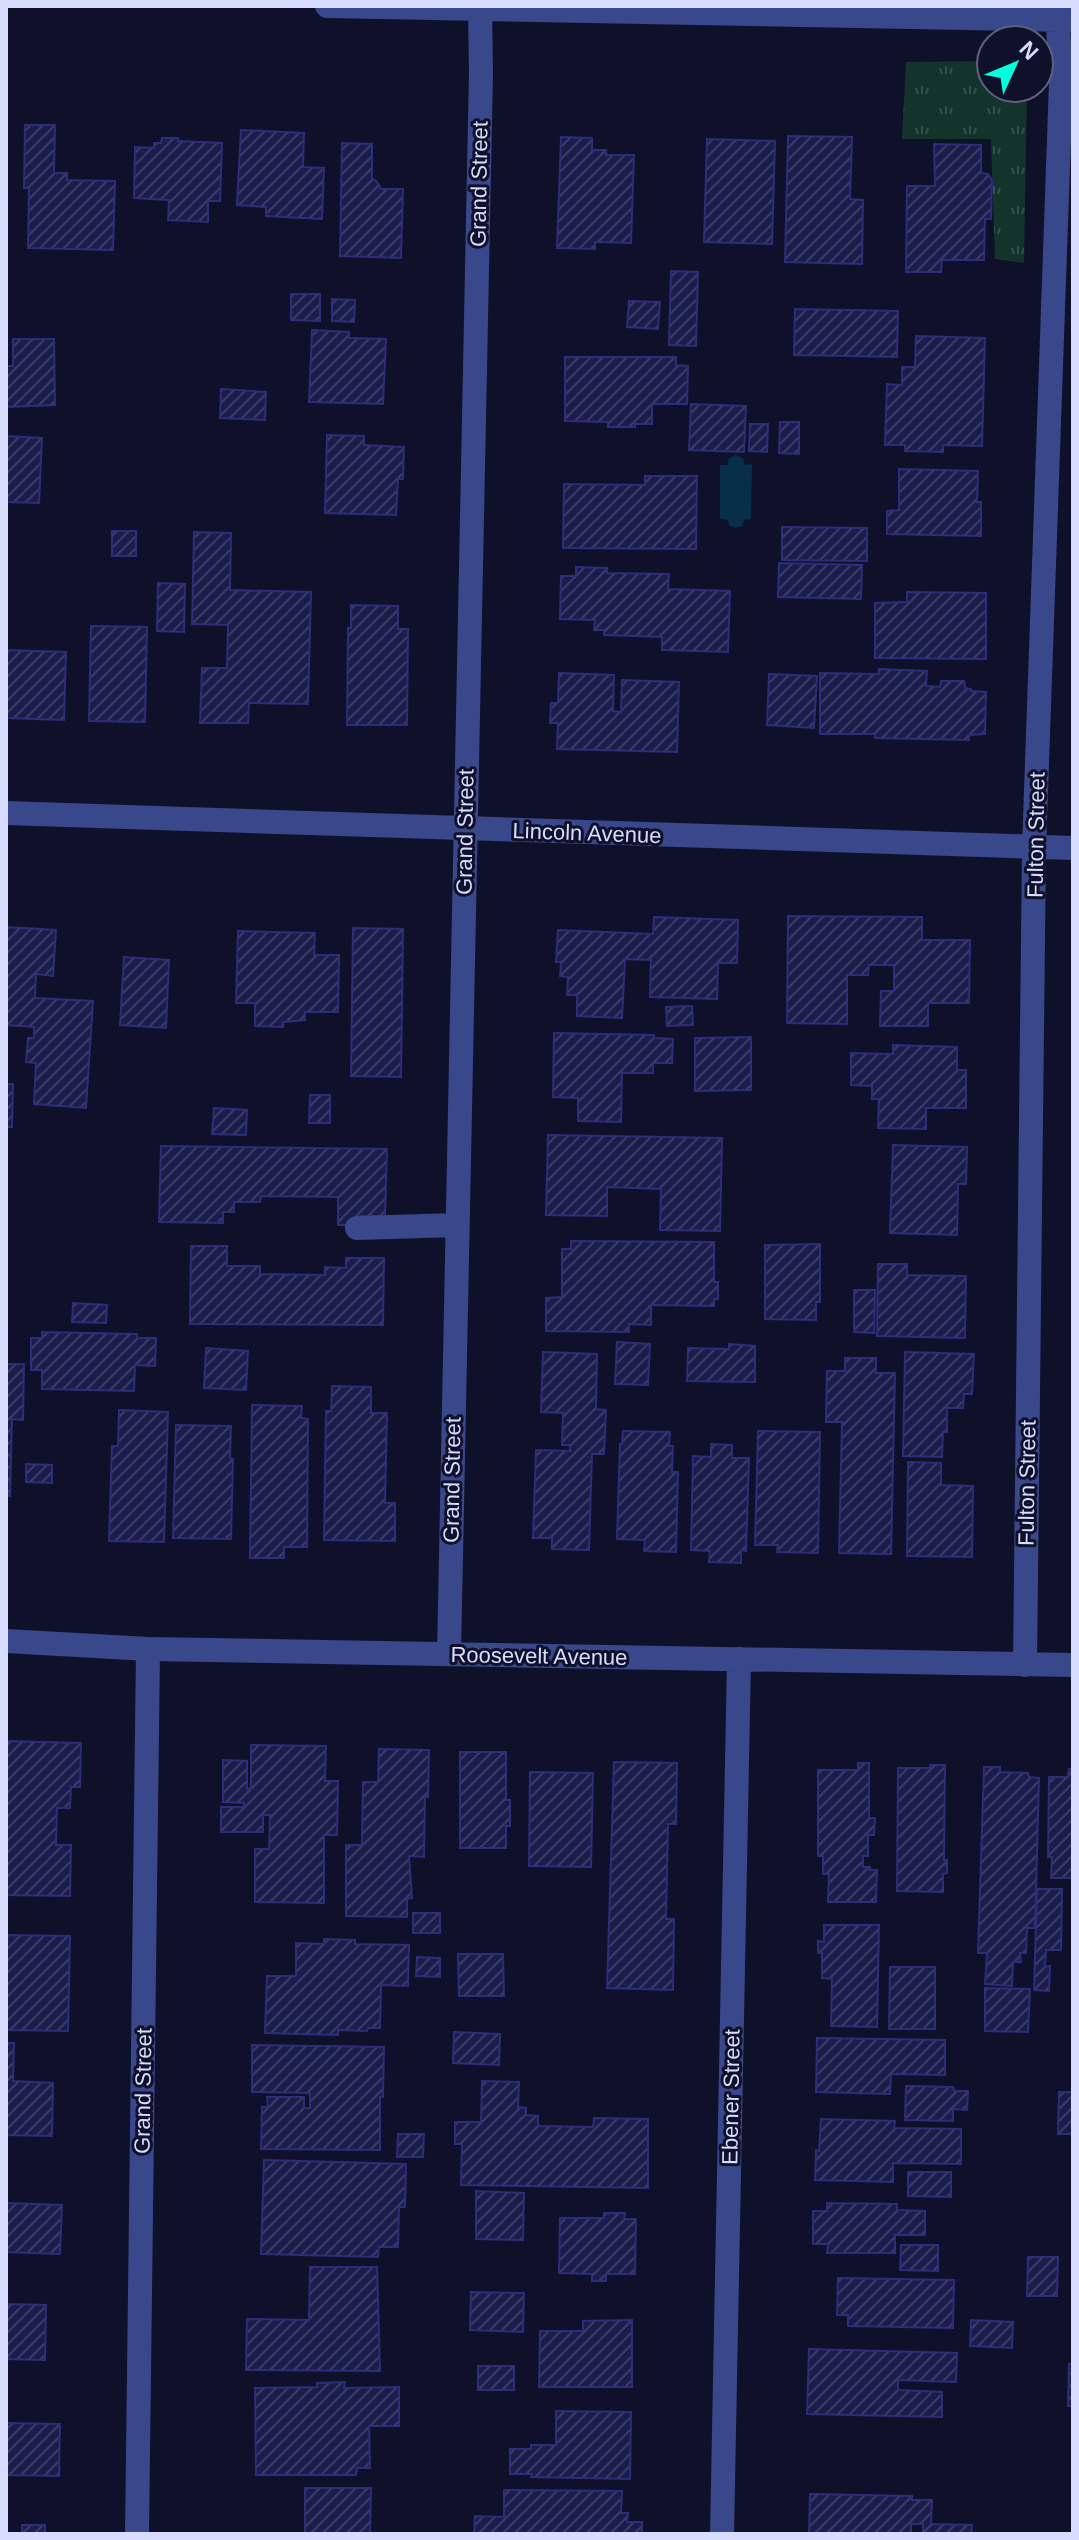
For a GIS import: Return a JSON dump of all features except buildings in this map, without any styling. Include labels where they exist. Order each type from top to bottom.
[{"type":"street","points":[[327,6],[1063,15]]},
{"type":"street","name":"Grand Street","points":[[449,1654],[481,72],[472,9]]},
{"type":"street","name":"Fulton Street","points":[[1025,1665],[1034,848],[1063,15]]},
{"type":"street","name":"Lincoln Avenue","points":[[6,813],[1073,848]]},
{"type":"street","points":[[357,1228],[457,1225]]},
{"type":"street","name":"Roosevelt Avenue","points":[[6,1641],[148,1649],[1073,1665]]},
{"type":"street","name":"Grand Street","points":[[137,2534],[148,1649]]},
{"type":"street","name":"Ebener Street","points":[[722,2534],[739,1659]]},
{"type":"green space","points":[[975,61],[975,104],[1027,104],[1024,263],[995,259],[991,139],[902,139],[906,62]]},
{"type":"water","points":[[736,455],[743,458],[745,465],[752,464],[751,519],[744,520],[742,526],[735,528],[729,525],[728,520],[720,519],[720,465],[727,465],[729,458]]}]
